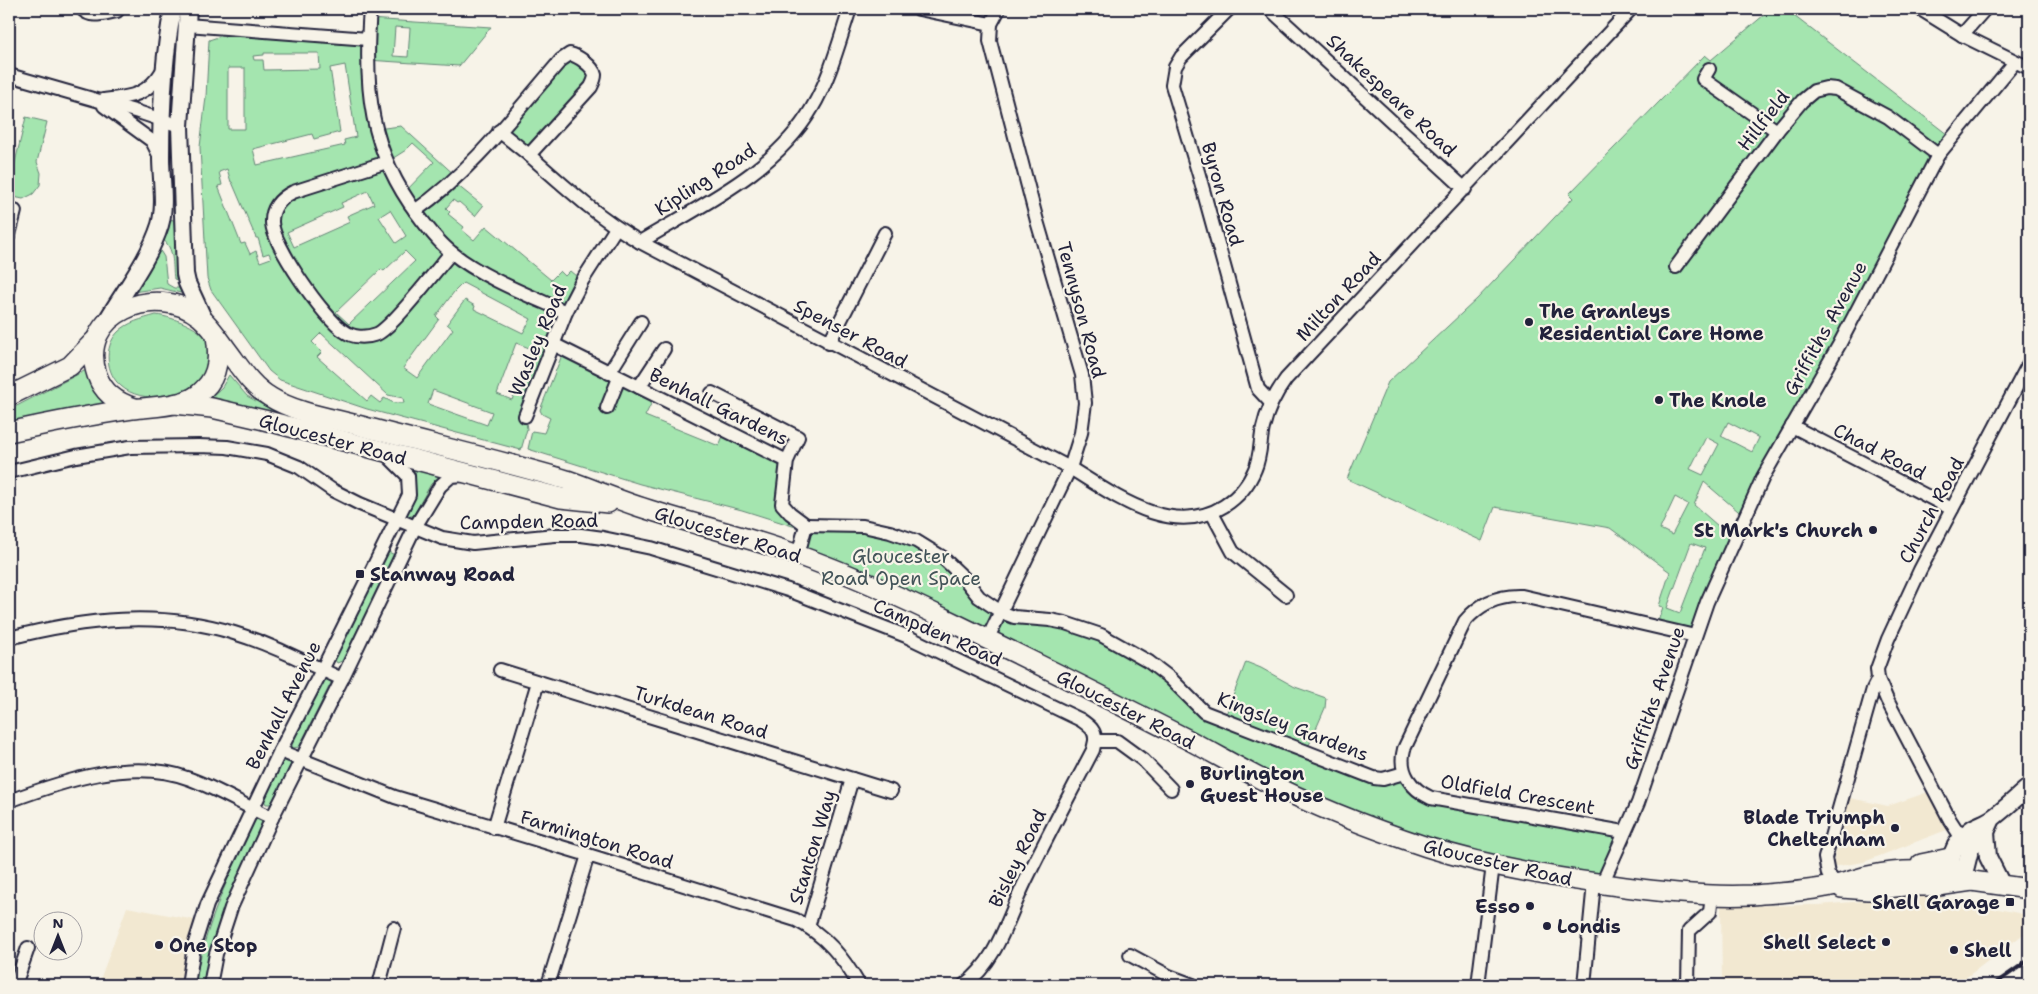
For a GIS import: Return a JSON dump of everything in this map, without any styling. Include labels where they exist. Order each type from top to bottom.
[{"type":"highway","points":[[9,396],[70,366],[94,341],[106,322],[120,312],[138,304],[170,303],[188,309],[204,320],[216,336],[219,350],[218,366],[205,389],[192,399],[175,404],[135,408],[9,432]]},
{"type":"highway","name":"Gloucester Road","points":[[216,336],[250,381],[262,392],[285,405],[568,481],[636,506],[798,555],[880,589],[987,640],[1189,740],[1260,779],[1322,808],[1412,842],[1493,864],[1659,892],[1712,895],[1756,894],[1834,886],[1865,877],[1903,871],[1940,872],[1958,875]]},
{"type":"highway","points":[[94,341],[94,367],[100,385],[112,397],[125,405],[135,408]]},
{"type":"highway","name":"Gloucester Road","points":[[175,404],[221,410],[562,498],[636,506]]},
{"type":"highway","points":[[1958,875],[2029,889]]},
{"type":"highway","name":"Gloucester Road","points":[[1834,886],[1868,890],[1904,886],[1938,886],[1958,875]]},
{"type":"main road","points":[[106,322],[146,256],[160,224],[162,203],[161,159],[158,133],[163,70],[173,9]]},
{"type":"main road","points":[[188,9],[180,126],[185,274],[187,283],[204,320]]},
{"type":"main road","points":[[1958,875],[1974,844],[1989,826],[2029,787]]},
{"type":"main road","points":[[1958,875],[1961,837],[1975,827],[1989,826]]},
{"type":"main road","points":[[1989,826],[1988,857],[2002,885]]},
{"type":"street","points":[[82,9],[94,15],[117,11]]},
{"type":"street","points":[[370,9],[367,72],[369,98],[376,129],[393,178],[428,229],[451,253],[480,270],[566,312]]},
{"type":"street","name":"Kipling Road","points":[[640,242],[749,176],[790,140],[821,91],[850,9]]},
{"type":"street","points":[[919,9],[991,24],[999,9]]},
{"type":"street","name":"Byron Road","points":[[1229,9],[1178,62],[1173,73],[1172,85],[1202,184],[1258,389],[1272,403]]},
{"type":"street","name":"Shakespeare Road","points":[[1270,9],[1465,189]]},
{"type":"street","name":"Milton Road","points":[[1070,468],[1129,502],[1159,515],[1180,519],[1202,516],[1230,502],[1250,479],[1258,460],[1263,428],[1272,403],[1286,380],[1631,9]]},
{"type":"street","points":[[1920,9],[1962,35],[2029,68]]},
{"type":"street","points":[[1962,35],[1985,9]]},
{"type":"street","name":"Tennyson Road","points":[[987,640],[1070,468],[1081,433],[1085,388],[1037,221],[993,51],[990,32],[991,24]]},
{"type":"street","points":[[187,25],[368,39]]},
{"type":"street","points":[[415,212],[457,177],[560,60],[570,54],[579,57],[593,70],[594,79],[591,87],[529,155]]},
{"type":"street","name":"Griffiths Avenue","points":[[1584,985],[1598,883],[1638,803],[1694,636],[1745,517],[1764,477],[1839,345],[1938,155],[2015,62]]},
{"type":"street","points":[[1708,69],[1703,79],[1777,131]]},
{"type":"street","points":[[98,101],[136,96],[156,82],[163,70]]},
{"type":"street","points":[[9,75],[98,101],[158,133],[180,126]]},
{"type":"street","name":"Hillfield","points":[[1676,267],[1777,131],[1805,97],[1820,89],[1836,89],[1888,117],[1938,155]]},
{"type":"street","points":[[98,101],[158,133]]},
{"type":"street","name":"Spenser Road","points":[[499,131],[592,211],[616,228],[829,343],[1070,468]]},
{"type":"street","points":[[387,162],[293,192],[282,199],[275,208],[272,222],[274,233],[286,258],[314,299],[344,332],[356,336],[371,336],[384,330],[389,325],[451,253]]},
{"type":"street","points":[[9,233],[15,211]]},
{"type":"street","name":"Wasley Road","points":[[525,416],[566,312],[582,281],[616,228]]},
{"type":"street","points":[[829,343],[885,233]]},
{"type":"street","points":[[614,375],[641,322]]},
{"type":"street","name":"Benhall Gardens","points":[[554,344],[787,461],[782,504],[790,513],[806,525]]},
{"type":"street","points":[[639,388],[664,349]]},
{"type":"street","name":"Church Road","points":[[1834,886],[1828,874],[1825,858],[1873,689],[1878,679],[1877,669],[1888,639],[1916,578],[2029,363]]},
{"type":"street","name":"Benhall Gardens","points":[[607,408],[614,375]]},
{"type":"street","points":[[712,393],[798,437],[787,461]]},
{"type":"street","name":"Chad Road","points":[[1792,426],[1952,509]]},
{"type":"street","name":"Campden Road","points":[[9,472],[76,456],[130,447],[227,447],[268,454],[288,461],[332,490],[360,504],[442,538],[473,543],[555,535],[603,538],[651,548],[788,590],[906,636],[1081,720],[1092,728],[1096,735],[1095,741]]},
{"type":"street","name":"Benhall Avenue","points":[[188,985],[198,927],[280,751],[409,495],[408,476],[385,453]]},
{"type":"street","points":[[210,985],[216,954],[232,908],[272,818],[342,680],[415,527],[440,486],[451,476],[469,475]]},
{"type":"street","points":[[1212,512],[1233,552],[1286,595]]},
{"type":"street","points":[[798,555],[806,525]]},
{"type":"street","name":"Kingsley Gardens","points":[[806,525],[863,526],[890,532],[916,542],[942,557],[964,578],[979,597],[1001,612],[1014,617],[1065,623],[1120,644],[1160,670],[1204,712],[1374,778],[1383,779],[1404,773]]},
{"type":"street","points":[[1404,773],[1402,761],[1404,749],[1438,676],[1465,622],[1485,603],[1503,597],[1522,596],[1694,636]]},
{"type":"street","points":[[9,638],[58,627],[102,621],[137,618],[176,621],[234,633],[342,680]]},
{"type":"street","name":"Turkdean Road","points":[[500,670],[891,791]]},
{"type":"street","points":[[1878,679],[1887,700],[1950,820],[1961,837]]},
{"type":"street","points":[[494,828],[538,682]]},
{"type":"street","points":[[1095,741],[1117,741],[1143,760],[1171,789]]},
{"type":"street","name":"Bisley Road","points":[[964,985],[990,959],[1025,882],[1095,741]]},
{"type":"street","name":"Farmington Road","points":[[280,751],[395,797],[783,916],[808,927],[821,936],[836,950],[859,985]]},
{"type":"street","points":[[9,801],[87,777],[118,772],[150,771],[190,779],[272,818]]},
{"type":"street","name":"Oldfield Crescent","points":[[1404,773],[1416,790],[1431,798],[1624,832]]},
{"type":"street","name":"Stanton Way","points":[[808,927],[852,779]]},
{"type":"street","points":[[548,985],[588,855]]},
{"type":"street","points":[[1478,985],[1493,864]]},
{"type":"street","points":[[1688,985],[1689,931],[1710,912],[1712,895]]},
{"type":"street","points":[[379,985],[394,928]]},
{"type":"street","points":[[15,985],[28,948]]},
{"type":"street","points":[[1130,955],[1167,980],[1193,985]]},
{"type":"shaded area","points":[[1931,791],[1949,829],[1864,862],[1832,867],[1850,798],[1888,806]]},
{"type":"shaded area","points":[[1929,895],[2023,914],[2029,924],[2029,930],[1956,985],[1722,985],[1721,906],[1820,905]]},
{"type":"shaded area","points":[[127,907],[195,920],[182,985],[98,985]]},
{"type":"green space","points":[[1771,9],[1785,9],[1952,138],[1745,517],[1704,482],[1694,505],[1734,540],[1695,636],[1656,627],[1663,607],[1659,606],[1670,572],[1610,528],[1495,507],[1482,541],[1347,479],[1388,382],[1477,299],[1573,198],[1569,194],[1705,55],[1711,60]],"holes":[[[1728,422],[1759,438],[1752,452],[1721,436]],[[1706,437],[1719,444],[1703,475],[1690,469]],[[1675,497],[1688,504],[1672,535],[1660,529]],[[1691,543],[1705,548],[1680,613],[1667,608]]]},
{"type":"green space","points":[[369,19],[491,27],[459,66],[367,60],[376,129],[401,126],[457,177],[452,181],[483,206],[475,216],[459,202],[457,203],[453,200],[446,208],[450,212],[448,214],[464,227],[462,230],[474,240],[486,226],[551,280],[560,271],[565,276],[570,271],[582,281],[525,416],[527,429],[521,450],[367,409],[280,380],[269,371],[211,290],[207,278],[200,147],[206,97],[209,40],[221,36],[367,39]],"holes":[[[395,27],[410,28],[408,57],[393,56]],[[264,53],[319,53],[320,69],[264,70],[263,60],[254,60],[253,56],[264,55]],[[345,65],[356,137],[344,140],[345,145],[257,165],[253,149],[312,134],[314,139],[340,132],[330,68]],[[228,68],[245,68],[245,129],[228,129]],[[413,143],[434,162],[403,194],[387,162],[406,150]],[[227,169],[256,238],[258,238],[263,255],[269,253],[271,258],[260,262],[256,251],[250,254],[245,243],[241,244],[218,186],[222,185],[219,172]],[[368,191],[374,204],[347,216],[350,222],[294,247],[287,232],[343,207],[341,203]],[[390,210],[406,236],[396,243],[379,217]],[[405,251],[415,261],[349,324],[336,312],[381,269],[384,271]],[[463,283],[531,319],[523,333],[474,309],[475,306],[465,300],[447,324],[453,329],[417,378],[403,368],[439,319],[436,316]],[[321,333],[388,395],[403,398],[404,403],[394,403],[384,398],[380,403],[371,396],[367,401],[317,357],[322,352],[312,342]],[[516,343],[532,349],[512,400],[497,394]],[[433,390],[492,412],[487,425],[428,404]]]},
{"type":"green space","points":[[565,56],[595,74],[529,155],[499,131]]},
{"type":"green space","points":[[26,117],[47,122],[37,162],[41,173],[40,185],[33,194],[23,199],[9,196],[9,187]]},
{"type":"green space","points":[[168,219],[174,220],[177,280],[174,279],[171,252],[162,239]]},
{"type":"green space","points":[[159,249],[164,257],[167,284],[174,288],[180,288],[181,293],[160,288],[133,292]]},
{"type":"green space","points":[[156,315],[181,322],[199,331],[206,338],[212,353],[204,378],[197,385],[176,395],[151,397],[129,392],[112,375],[108,360],[110,345],[118,332],[131,323]]},
{"type":"green space","points":[[562,355],[647,394],[652,402],[645,416],[719,446],[723,436],[784,466],[775,505],[780,512],[798,523],[799,528],[742,510],[640,484],[528,449],[532,431],[544,433],[550,418],[542,414],[540,410]]},
{"type":"green space","points":[[88,369],[113,405],[9,425],[9,410]]},
{"type":"green space","points":[[229,375],[247,396],[270,409],[569,488],[568,490],[211,397],[222,387]]},
{"type":"green space","points":[[408,465],[443,474],[431,484],[413,516],[408,516],[406,512],[413,477]]},
{"type":"green space","name":"Gloucester Road Open Space","points":[[806,525],[863,526],[916,541],[989,605],[1050,620],[1120,645],[1204,712],[1225,717],[1246,662],[1261,668],[1295,687],[1326,698],[1325,708],[1306,752],[1374,778],[1404,773],[1417,789],[1624,832],[1602,884],[1394,836],[798,555]]},
{"type":"green space","points":[[386,551],[395,555],[342,661],[337,663],[334,658]]},
{"type":"green space","points":[[329,678],[331,683],[299,747],[293,748],[291,743],[323,679]]},
{"type":"green space","points":[[288,758],[292,763],[271,804],[266,804],[264,800],[282,760]]},
{"type":"green space","points":[[255,818],[261,818],[264,822],[219,922],[212,943],[203,985],[195,985],[199,963],[212,920]]},
{"type":"railway","points":[[1993,985],[2029,960]]},
{"type":"place","name":"The Granleys Residential Care Home","points":[[1529,322]]},
{"type":"place","name":"The Knole","points":[[1659,400]]},
{"type":"place","name":"St Mark's Church","points":[[1873,530]]},
{"type":"place","name":"Stanway Road","points":[[360,574]]},
{"type":"place","name":"Burlington Guest House","points":[[1190,784]]},
{"type":"place","name":"Blade Triumph Cheltenham","points":[[1895,828]]},
{"type":"place","name":"Shell Garage","points":[[2010,902]]},
{"type":"place","name":"Esso","points":[[1530,906]]},
{"type":"place","name":"Londis","points":[[1547,926]]},
{"type":"place","name":"Shell Select","points":[[1886,942]]},
{"type":"place","name":"One Stop","points":[[159,945]]},
{"type":"place","name":"Shell","points":[[1954,950]]}]
